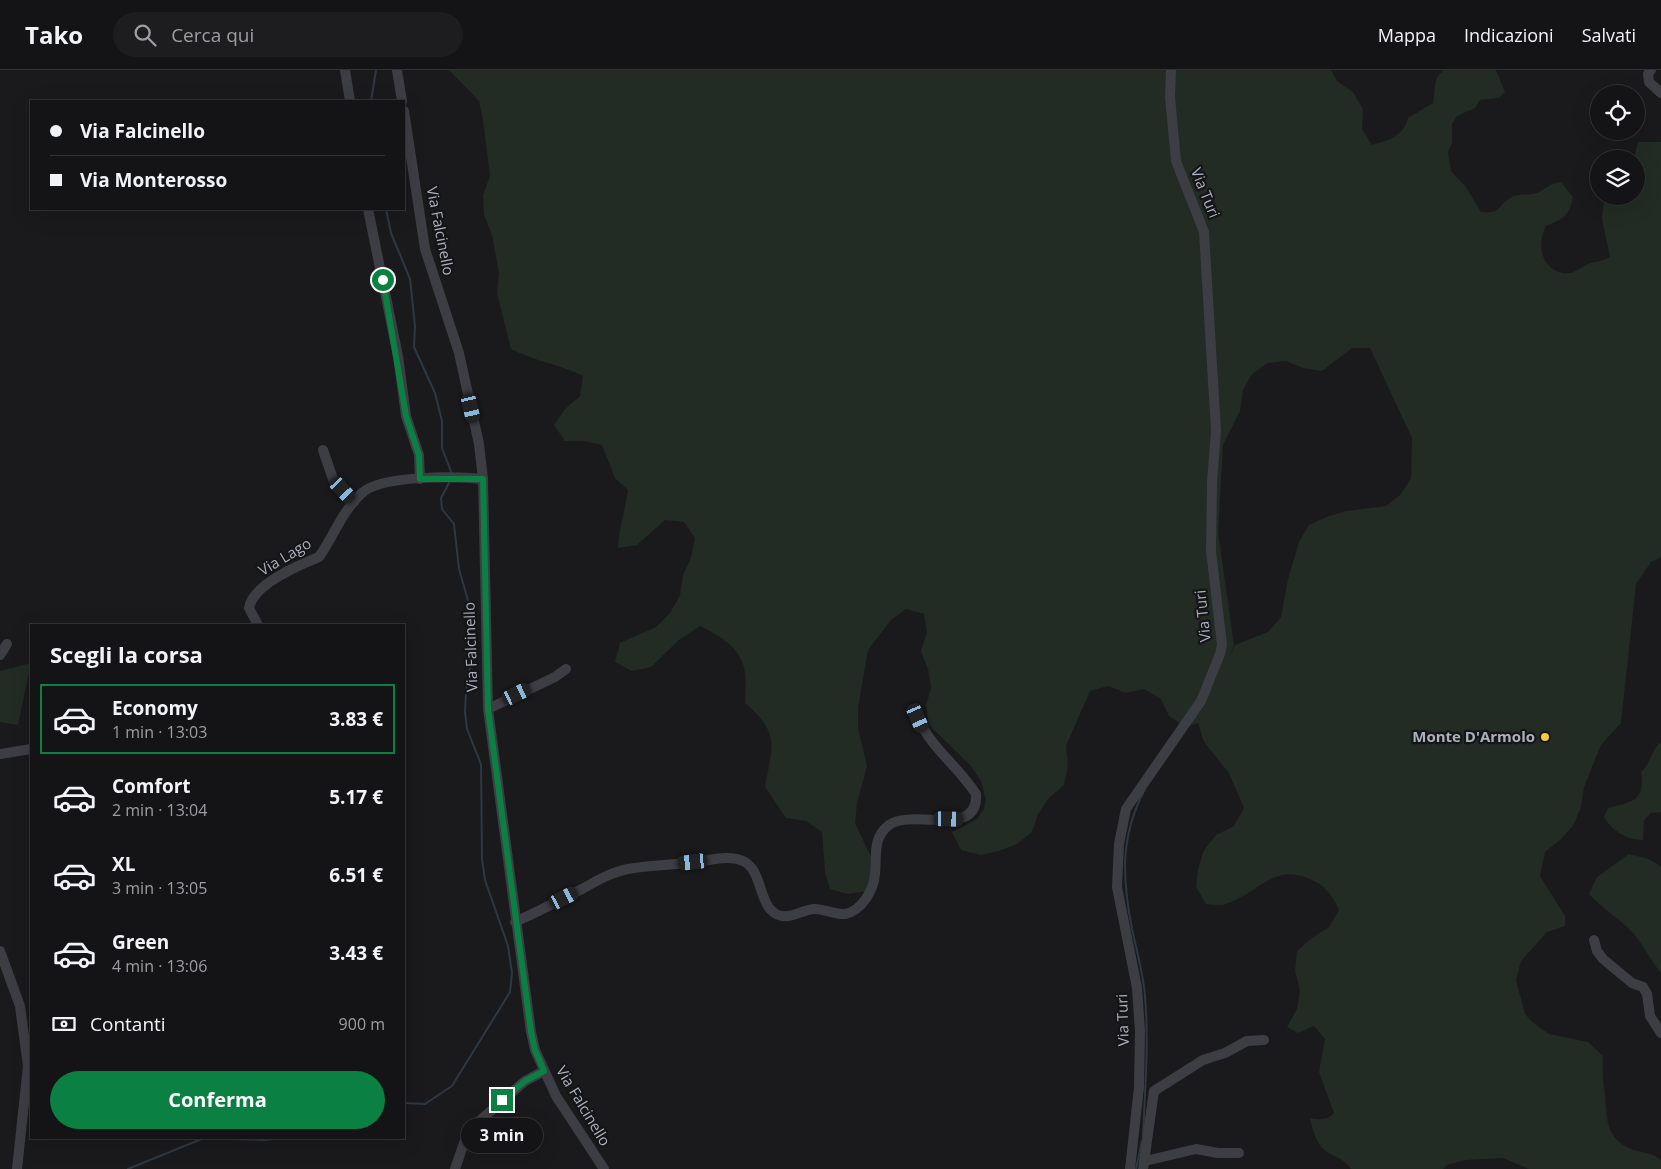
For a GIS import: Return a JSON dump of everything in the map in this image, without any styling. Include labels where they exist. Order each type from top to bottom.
[{"type":"street","points":[[345,70],[350,100]]},
{"type":"street","points":[[397,70],[402,100]]},
{"type":"street","name":"Via Turi","points":[[1130,1169],[1139,1087],[1140,1030],[1137,988],[1117,887],[1119,844],[1126,808],[1201,701],[1222,645],[1211,551],[1212,482],[1216,431],[1204,232],[1176,161],[1170,97],[1171,70]]},
{"type":"street","points":[[1651,70],[1648,74],[1650,82],[1661,93]]},
{"type":"street","name":"Via Falcinello","points":[[405,118],[425,249],[459,353],[479,444],[488,709],[515,922],[535,1050],[544,1071],[576,1129],[604,1169]]},
{"type":"street","points":[[368,210],[398,356],[406,416],[419,455],[423,479]]},
{"type":"street","points":[[323,450],[333,479],[354,502]]},
{"type":"street","name":"Via Lago","points":[[257,624],[249,608],[254,594],[289,570],[319,557],[331,534],[363,492],[378,484],[398,479],[479,479]]},
{"type":"street","points":[[0,655],[7,644]]},
{"type":"street","points":[[488,709],[555,677],[566,668]]},
{"type":"street","points":[[515,922],[598,880],[628,869],[729,858],[747,863],[753,870],[766,902],[776,914],[787,916],[814,909],[844,914],[852,911],[863,904],[868,894],[875,876],[875,848],[880,836],[888,826],[898,820],[962,819],[973,813],[976,794],[954,765],[925,734],[918,718]]},
{"type":"street","points":[[0,754],[30,749]]},
{"type":"street","points":[[1594,940],[1597,951],[1603,959],[1632,983],[1642,987],[1647,994],[1650,1016],[1661,1033]]},
{"type":"street","points":[[0,951],[20,1006],[30,1064],[17,1169]]},
{"type":"street","points":[[1239,1153],[1218,1153],[1196,1149],[1144,1165],[1153,1094],[1158,1087],[1203,1060],[1225,1053],[1247,1042],[1264,1040]]},
{"type":"street","points":[[455,1169],[468,1131],[525,1081],[544,1071]]},
{"type":"shaded area","points":[[449,70],[1331,70],[1337,81],[1353,92],[1363,109],[1362,129],[1372,145],[1395,137],[1403,130],[1408,118],[1433,103],[1436,81],[1444,70],[1496,70],[1505,92],[1499,98],[1480,100],[1475,108],[1457,116],[1452,124],[1452,143],[1448,152],[1451,171],[1466,187],[1481,212],[1493,212],[1514,196],[1534,194],[1561,182],[1573,197],[1570,209],[1565,216],[1546,226],[1543,232],[1541,247],[1542,254],[1549,266],[1563,273],[1573,272],[1588,264],[1610,257],[1602,219],[1603,205],[1645,205],[1645,150],[1636,150],[1638,142],[1661,142],[1661,557],[1651,562],[1636,584],[1621,723],[1601,745],[1584,787],[1581,807],[1573,826],[1545,852],[1540,876],[1565,916],[1565,926],[1547,932],[1521,961],[1516,980],[1525,1014],[1532,1022],[1549,1034],[1588,1042],[1603,1056],[1606,1110],[1610,1130],[1618,1141],[1625,1146],[1653,1155],[1661,1160],[1661,1169],[1529,1169],[1503,1158],[1465,1160],[1447,1165],[1443,1169],[1351,1169],[1344,1161],[1325,1150],[1316,1138],[1310,1118],[1323,1119],[1334,1113],[1319,1072],[1325,1039],[1314,1026],[1298,1033],[1287,1027],[1297,1009],[1300,990],[1295,971],[1297,951],[1329,927],[1339,910],[1330,894],[1313,880],[1295,874],[1284,875],[1264,882],[1236,900],[1223,905],[1206,904],[1196,887],[1198,869],[1204,850],[1216,835],[1234,826],[1244,808],[1229,773],[1204,742],[1198,723],[1185,727],[1169,716],[1161,699],[1144,689],[1126,693],[1108,686],[1090,691],[1066,746],[1068,766],[1064,785],[1049,798],[1038,814],[1032,832],[1017,844],[999,851],[981,855],[961,850],[952,832],[977,819],[984,809],[986,800],[981,781],[970,765],[929,725],[926,706],[931,687],[928,669],[921,651],[927,632],[924,614],[906,609],[891,620],[868,650],[858,708],[858,728],[867,766],[857,803],[855,823],[871,857],[872,875],[868,891],[848,894],[830,889],[825,872],[822,832],[806,821],[786,818],[765,787],[770,761],[771,741],[764,723],[745,703],[744,668],[736,651],[719,636],[700,626],[679,640],[651,667],[632,671],[615,662],[620,643],[656,627],[670,613],[680,595],[683,575],[691,558],[695,538],[684,522],[665,520],[637,545],[618,548],[628,490],[615,478],[602,445],[584,441],[565,441],[554,425],[565,409],[580,396],[583,376],[511,349],[497,293],[499,273],[492,235],[484,215],[483,195],[490,176],[479,101]],"holes":[[[1352,348],[1370,348],[1412,438],[1411,478],[1401,494],[1386,506],[1346,511],[1309,525],[1299,542],[1288,579],[1281,617],[1268,632],[1235,645],[1229,658],[1234,645],[1218,532],[1223,445],[1240,411],[1243,390],[1252,374],[1268,363],[1286,361],[1303,368],[1322,371]]]},
{"type":"shaded area","points":[[30,663],[18,725],[0,722],[0,671]]},
{"type":"shaded area","points":[[1661,742],[1661,812],[1651,813],[1644,820],[1643,840],[1637,840],[1620,834],[1604,817],[1608,808],[1635,799],[1639,795],[1642,782],[1641,772]]},
{"type":"shaded area","points":[[1629,854],[1649,859],[1661,867],[1661,973],[1634,934],[1589,894],[1597,877]]},
{"type":"waterway","points":[[371,100],[376,70]]},
{"type":"waterway","points":[[386,210],[391,233],[410,279],[415,326],[414,347],[435,393],[442,421],[442,448],[452,474]]},
{"type":"waterway","points":[[405,1103],[425,1104],[452,1086],[510,992],[512,973],[508,946],[485,880],[482,859],[481,764],[467,729],[465,712],[466,692],[473,651],[473,618],[459,569],[454,524],[442,509],[441,498],[450,481]]},
{"type":"waterway","points":[[1143,1136],[1147,1049],[1145,996],[1126,892],[1125,857],[1131,824],[1145,789]]},
{"type":"waterway","points":[[128,1169],[202,1139]]},
{"type":"waterway","points":[[235,1139],[271,1139]]},
{"type":"waterway","points":[[1136,1169],[1142,1141]]},
{"type":"place","name":"Monte D'Armolo","points":[[1545,737]]},
{"type":"route","points":[[383,280],[398,356],[406,416],[419,455],[420,479],[483,479],[483,560],[488,709],[531,1032],[535,1050],[544,1071],[525,1081],[502,1100]]}]
